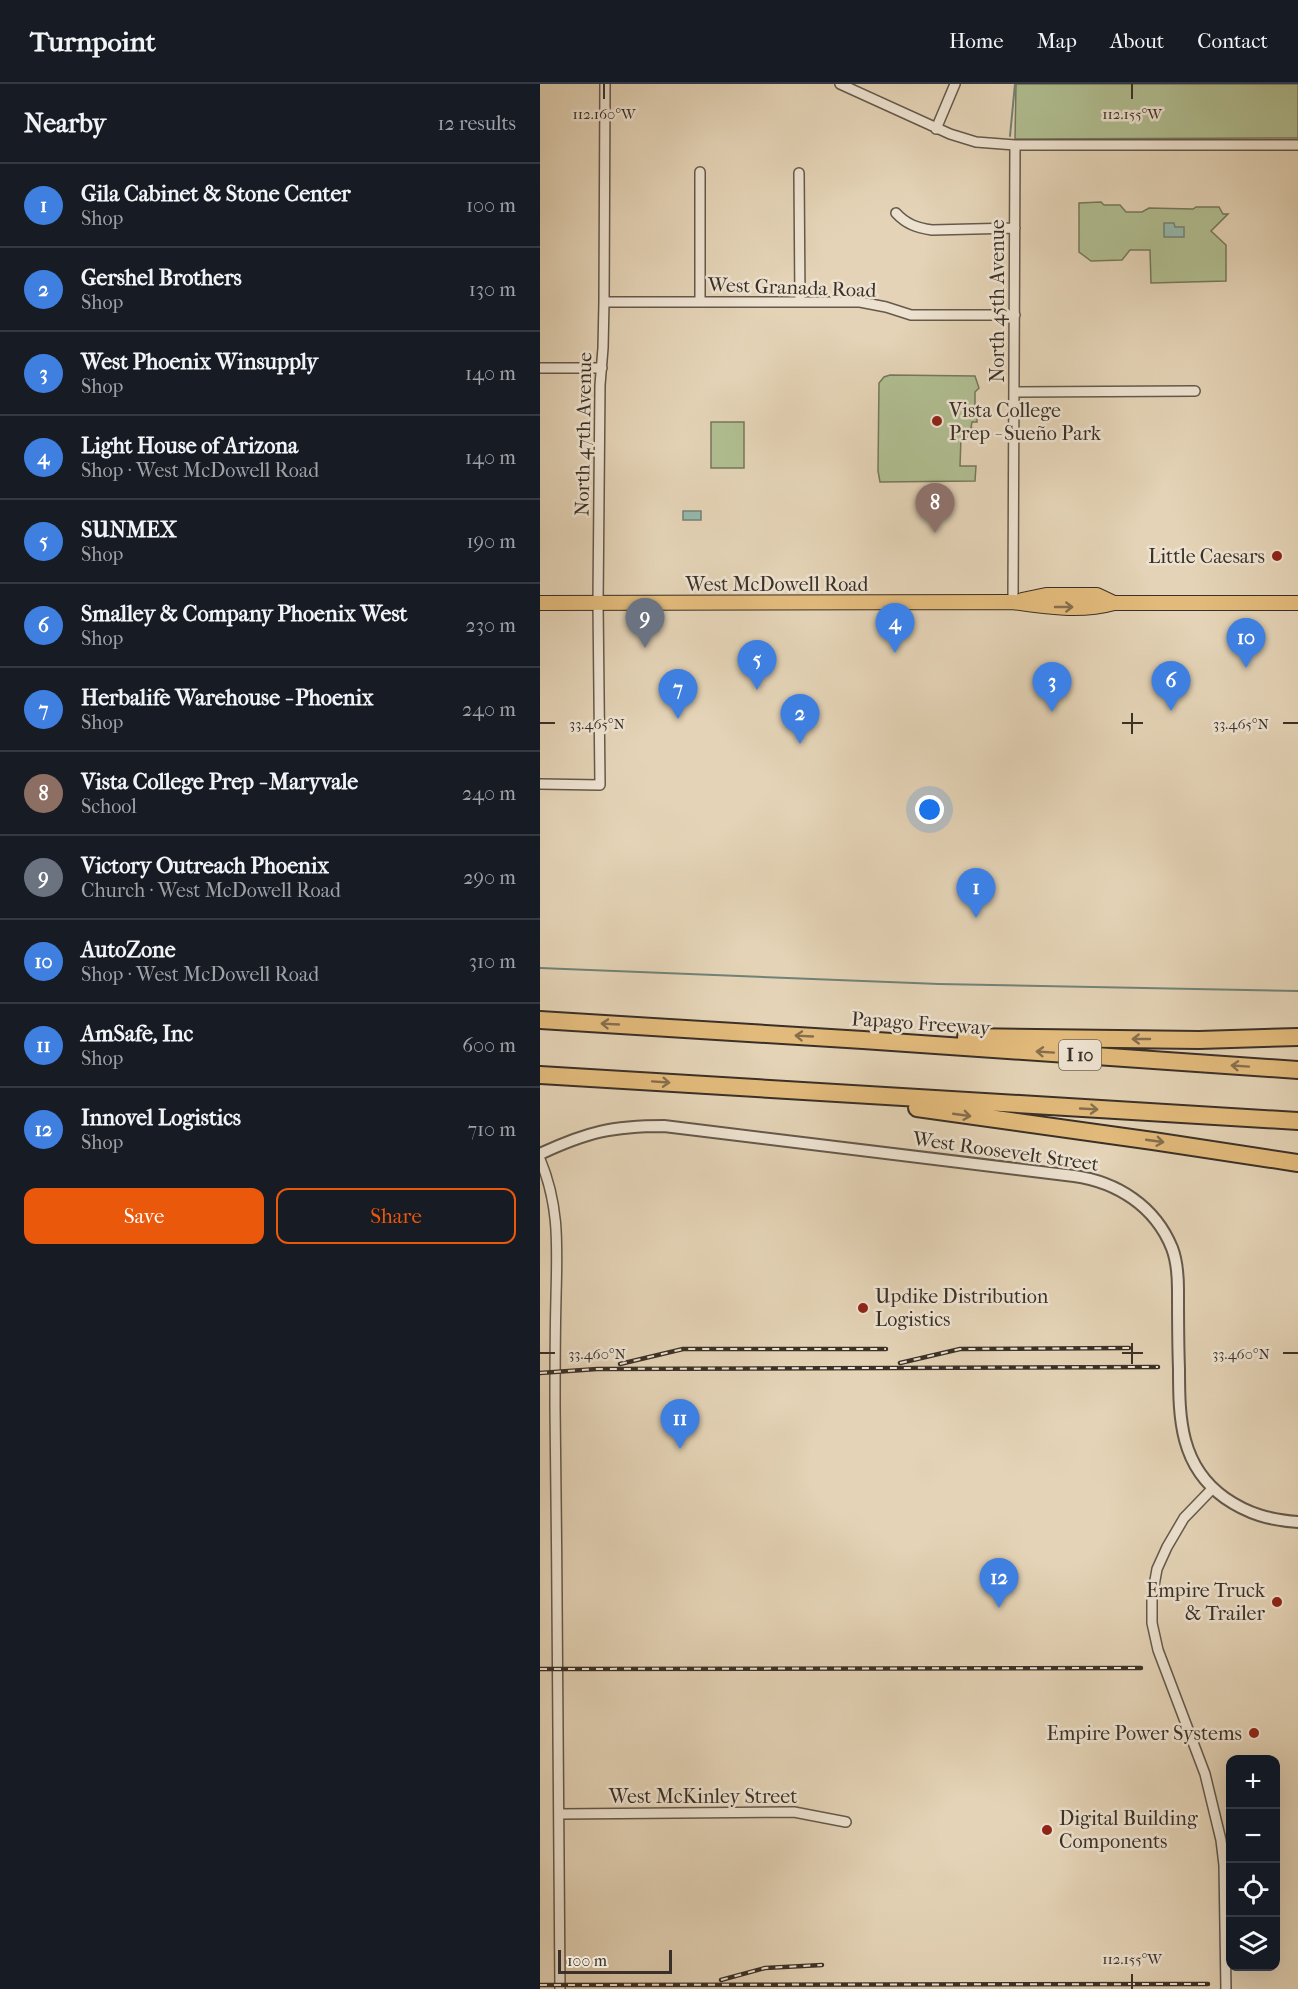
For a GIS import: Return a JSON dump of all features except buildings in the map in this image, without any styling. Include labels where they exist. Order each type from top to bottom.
[{"type":"highway","name":"Papago Freeway","points":[[540,1020],[1298,1070]]},
{"type":"highway","points":[[863,1040],[990,1037],[1178,1040],[1298,1037]]},
{"type":"highway","points":[[540,1075],[1298,1121]]},
{"type":"highway","points":[[822,1093],[1298,1163]]},
{"type":"main road","name":"West McDowell Road","points":[[540,603],[1013,602],[1046,595],[1097,595],[1114,603],[1298,603]]},
{"type":"street","name":"North 47th Avenue","points":[[540,784],[600,785],[598,603],[604,302],[605,84]]},
{"type":"street","points":[[840,84],[936,129],[976,142],[1016,145],[1298,145]]},
{"type":"street","points":[[936,129],[955,84]]},
{"type":"street","name":"North 45th Avenue","points":[[1013,602],[1016,145]]},
{"type":"street","points":[[700,172],[700,302]]},
{"type":"street","points":[[799,173],[800,302]]},
{"type":"street","points":[[896,213],[904,222],[932,230],[1015,228]]},
{"type":"street","name":"West Granada Road","points":[[604,302],[860,302],[911,315],[1015,315]]},
{"type":"street","points":[[540,369],[602,369]]},
{"type":"street","points":[[1014,392],[1195,391]]},
{"type":"street","name":"West Roosevelt Street","points":[[540,1154],[572,1139],[598,1132],[629,1126],[664,1126],[1074,1176],[1109,1184],[1145,1207],[1172,1249],[1178,1274],[1179,1415],[1190,1455],[1212,1489],[1241,1509],[1276,1521],[1298,1522]]},
{"type":"street","points":[[540,1159],[549,1180],[557,1232],[555,1379],[560,1989]]},
{"type":"street","points":[[1212,1489],[1184,1518],[1157,1569],[1152,1597],[1152,1623],[1158,1650],[1205,1774],[1221,1840],[1224,1865],[1226,1989]]},
{"type":"street","name":"West McKinley Street","points":[[560,1814],[794,1812],[846,1822]]},
{"type":"green space","points":[[1016,84],[1298,84],[1298,138],[1015,139]]},
{"type":"green space","points":[[1101,202],[1104,205],[1120,205],[1126,212],[1142,212],[1149,208],[1219,207],[1223,214],[1228,214],[1211,231],[1226,245],[1226,281],[1151,283],[1150,250],[1130,250],[1122,260],[1091,261],[1079,252],[1079,203]]},
{"type":"green space","points":[[890,375],[975,376],[979,388],[975,392],[977,422],[972,422],[971,428],[977,429],[977,437],[961,437],[960,466],[976,466],[975,481],[880,482],[878,471],[879,383],[884,377]]},
{"type":"green space","points":[[711,422],[744,422],[744,468],[711,468]]},
{"type":"water","points":[[1164,223],[1174,223],[1175,227],[1184,227],[1184,237],[1164,237]]},
{"type":"water","points":[[683,511],[701,511],[701,520],[683,520]]},
{"type":"waterway","points":[[1010,136],[1015,84]]},
{"type":"waterway","points":[[540,968],[939,984],[1298,991]]},
{"type":"railway","points":[[900,1363],[960,1349],[1129,1348]]},
{"type":"railway","points":[[620,1364],[683,1349],[886,1349]]},
{"type":"railway","points":[[540,1373],[597,1369],[1158,1367]]},
{"type":"railway","points":[[540,1669],[1141,1668]]},
{"type":"railway","points":[[721,1980],[765,1968],[822,1965]]},
{"type":"railway","points":[[540,1985],[1208,1984]]},
{"type":"place","name":"Vista College Prep - Sueño Park","points":[[937,421]]},
{"type":"place","name":"Vista College Prep - Maryvale","points":[[935,533]]},
{"type":"place","name":"Little Caesars","points":[[1277,556]]},
{"type":"place","name":"Victory Outreach Phoenix","points":[[645,648]]},
{"type":"place","name":"Light House of Arizona","points":[[895,653]]},
{"type":"place","name":"AutoZone","points":[[1246,668]]},
{"type":"place","name":"SUNMEX","points":[[757,690]]},
{"type":"place","name":"Smalley & Company Phoenix West","points":[[1171,711]]},
{"type":"place","name":"West Phoenix Winsupply","points":[[1052,712]]},
{"type":"place","name":"Herbalife Warehouse - Phoenix","points":[[678,719]]},
{"type":"place","name":"Gershel Brothers","points":[[800,744]]},
{"type":"place","name":"Gila Cabinet & Stone Center","points":[[976,918]]},
{"type":"place","name":"Updike Distribution Logistics","points":[[863,1308]]},
{"type":"place","name":"AmSafe, Inc","points":[[680,1449]]},
{"type":"place","name":"Empire Truck & Trailer","points":[[1277,1602]]},
{"type":"place","name":"Innovel Logistics","points":[[999,1608]]},
{"type":"place","name":"Empire Power Systems","points":[[1254,1733]]},
{"type":"place","name":"Digital Building Components","points":[[1047,1830]]}]
